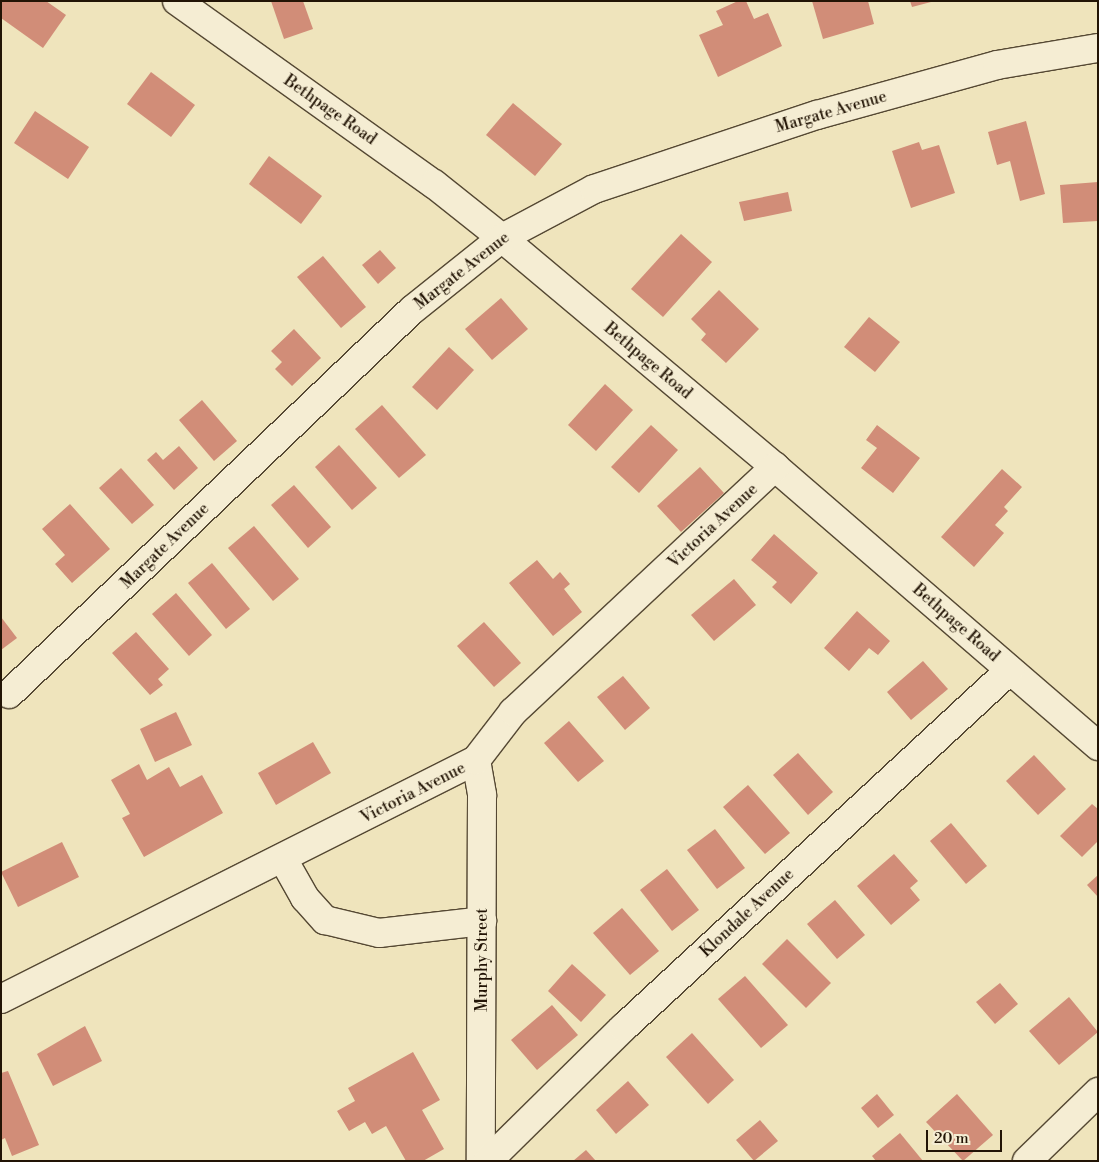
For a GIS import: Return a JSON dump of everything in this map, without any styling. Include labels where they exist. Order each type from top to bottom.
[{"type":"street","name":"Bethpage Road","points":[[177,1],[434,184],[502,238],[775,467],[1098,746]]},
{"type":"street","name":"Margate Avenue","points":[[10,694],[412,310],[502,238],[594,189],[817,115],[997,65],[1098,48]]},
{"type":"street","name":"Victoria Avenue","points":[[1,999],[283,859],[476,760],[513,712],[775,467]]},
{"type":"street","name":"Klondale Avenue","points":[[488,1161],[623,1028],[1010,670]]},
{"type":"street","name":"Murphy Street","points":[[476,760],[482,795],[481,1161]]},
{"type":"street","points":[[283,859],[305,898],[325,920],[379,933],[482,921]]},
{"type":"street","points":[[1027,1161],[1098,1092]]},
{"type":"building","points":[[1,1],[46,1],[66,15],[43,48],[1,18]]},
{"type":"building","points":[[271,1],[303,1],[313,29],[284,39]]},
{"type":"building","points":[[738,1],[746,1],[754,19],[768,13],[782,46],[718,77],[699,35],[723,25],[716,11]]},
{"type":"building","points":[[812,1],[868,1],[874,24],[823,39]]},
{"type":"building","points":[[910,1],[931,1],[931,2],[912,7]]},
{"type":"building","points":[[151,72],[195,105],[171,137],[127,104]]},
{"type":"building","points":[[513,103],[562,144],[535,176],[486,135]]},
{"type":"building","points":[[35,111],[89,147],[68,179],[14,143]]},
{"type":"building","points":[[1026,121],[1045,194],[1020,201],[1010,161],[997,165],[988,132]]},
{"type":"building","points":[[919,142],[922,150],[939,145],[955,193],[911,208],[892,151]]},
{"type":"building","points":[[269,156],[322,196],[301,224],[249,184]]},
{"type":"building","points":[[1098,182],[1098,221],[1063,223],[1060,185]]},
{"type":"building","points":[[788,192],[792,211],[744,221],[739,202]]},
{"type":"building","points":[[681,234],[712,262],[663,317],[631,289]]},
{"type":"building","points":[[380,250],[396,268],[378,284],[362,265]]},
{"type":"building","points":[[323,256],[366,307],[341,328],[297,277]]},
{"type":"building","points":[[719,290],[759,329],[726,363],[701,340],[706,334],[691,319]]},
{"type":"building","points":[[501,298],[528,329],[492,360],[465,329]]},
{"type":"building","points":[[869,317],[900,342],[875,372],[844,347]]},
{"type":"building","points":[[294,329],[321,358],[292,386],[275,369],[282,362],[271,351]]},
{"type":"building","points":[[449,347],[474,370],[437,410],[412,387]]},
{"type":"building","points":[[605,384],[633,410],[596,451],[568,425]]},
{"type":"building","points":[[202,400],[237,441],[214,461],[179,420]]},
{"type":"building","points":[[382,405],[426,455],[399,478],[355,429]]},
{"type":"building","points":[[651,425],[678,450],[639,493],[611,467]]},
{"type":"building","points":[[877,425],[920,458],[893,493],[861,468],[877,448],[866,440]]},
{"type":"building","points":[[339,445],[377,488],[352,510],[315,467]]},
{"type":"building","points":[[179,446],[198,468],[174,490],[147,460],[156,452],[163,460]]},
{"type":"building","points":[[700,467],[724,493],[681,532],[657,506]]},
{"type":"building","points":[[121,468],[154,505],[132,524],[99,488]]},
{"type":"building","points":[[1002,469],[1022,487],[1004,507],[1008,511],[995,525],[1004,533],[974,567],[941,537]]},
{"type":"building","points":[[294,485],[331,527],[308,548],[271,505]]},
{"type":"building","points":[[70,504],[110,549],[72,583],[55,564],[65,555],[42,529]]},
{"type":"building","points":[[254,526],[299,579],[273,601],[228,548]]},
{"type":"building","points":[[774,534],[818,573],[791,604],[772,587],[777,582],[751,560]]},
{"type":"building","points":[[537,560],[553,579],[560,572],[570,584],[564,589],[582,612],[553,636],[509,583]]},
{"type":"building","points":[[212,563],[250,609],[226,629],[188,583]]},
{"type":"building","points":[[734,579],[756,605],[714,641],[691,615]]},
{"type":"building","points":[[176,593],[212,635],[189,656],[152,614]]},
{"type":"building","points":[[857,611],[890,641],[878,655],[869,648],[849,671],[824,648]]},
{"type":"building","points":[[1,617],[17,638],[1,650]]},
{"type":"building","points":[[484,622],[521,663],[494,687],[457,646]]},
{"type":"building","points":[[136,632],[169,669],[158,679],[163,685],[150,695],[112,653]]},
{"type":"building","points":[[923,661],[948,689],[911,720],[887,692]]},
{"type":"building","points":[[623,676],[650,708],[625,730],[597,697]]},
{"type":"building","points":[[176,712],[192,745],[155,762],[140,729]]},
{"type":"building","points":[[569,721],[604,761],[578,782],[544,743]]},
{"type":"building","points":[[313,742],[331,773],[276,805],[258,773]]},
{"type":"building","points":[[798,753],[833,792],[808,815],[773,775]]},
{"type":"building","points":[[1034,755],[1066,789],[1038,815],[1006,781]]},
{"type":"building","points":[[139,764],[147,780],[169,767],[180,787],[202,775],[223,813],[144,857],[122,818],[130,814],[111,780]]},
{"type":"building","points":[[748,785],[790,833],[765,854],[723,807]]},
{"type":"building","points":[[1092,804],[1098,809],[1098,841],[1082,857],[1060,836]]},
{"type":"building","points":[[951,823],[987,866],[966,884],[930,841]]},
{"type":"building","points":[[715,829],[745,868],[717,889],[687,850]]},
{"type":"building","points":[[62,842],[79,877],[18,907],[1,872]]},
{"type":"building","points":[[894,854],[918,881],[910,888],[920,900],[891,925],[857,886]]},
{"type":"building","points":[[667,869],[699,910],[672,931],[640,890]]},
{"type":"building","points":[[1098,875],[1098,897],[1087,885]]},
{"type":"building","points":[[835,900],[865,935],[837,959],[807,924]]},
{"type":"building","points":[[622,908],[659,951],[630,975],[593,933]]},
{"type":"building","points":[[787,939],[831,983],[806,1008],[762,964]]},
{"type":"building","points":[[572,964],[606,995],[581,1022],[548,991]]},
{"type":"building","points":[[745,976],[788,1025],[761,1048],[718,999]]},
{"type":"building","points":[[1000,983],[1018,1004],[995,1024],[976,1002]]},
{"type":"building","points":[[1069,997],[1098,1032],[1059,1065],[1029,1031]]},
{"type":"building","points":[[552,1005],[578,1035],[537,1070],[511,1040]]},
{"type":"building","points":[[85,1026],[102,1061],[53,1086],[37,1054]]},
{"type":"building","points":[[692,1033],[734,1080],[708,1104],[666,1057]]},
{"type":"building","points":[[413,1052],[440,1100],[422,1110],[444,1149],[423,1161],[406,1161],[386,1126],[372,1134],[365,1122],[349,1131],[337,1111],[355,1101],[348,1088]]},
{"type":"building","points":[[8,1071],[39,1145],[12,1156],[5,1138],[1,1140],[1,1073]]},
{"type":"building","points":[[628,1081],[649,1105],[616,1134],[596,1110]]},
{"type":"building","points":[[877,1094],[894,1115],[878,1128],[861,1108]]},
{"type":"building","points":[[957,1094],[993,1135],[963,1161],[926,1122]]},
{"type":"building","points":[[760,1120],[778,1141],[754,1161],[736,1140]]},
{"type":"building","points":[[900,1133],[923,1161],[876,1161],[872,1156]]},
{"type":"building","points":[[586,1150],[596,1161],[573,1161]]}]
